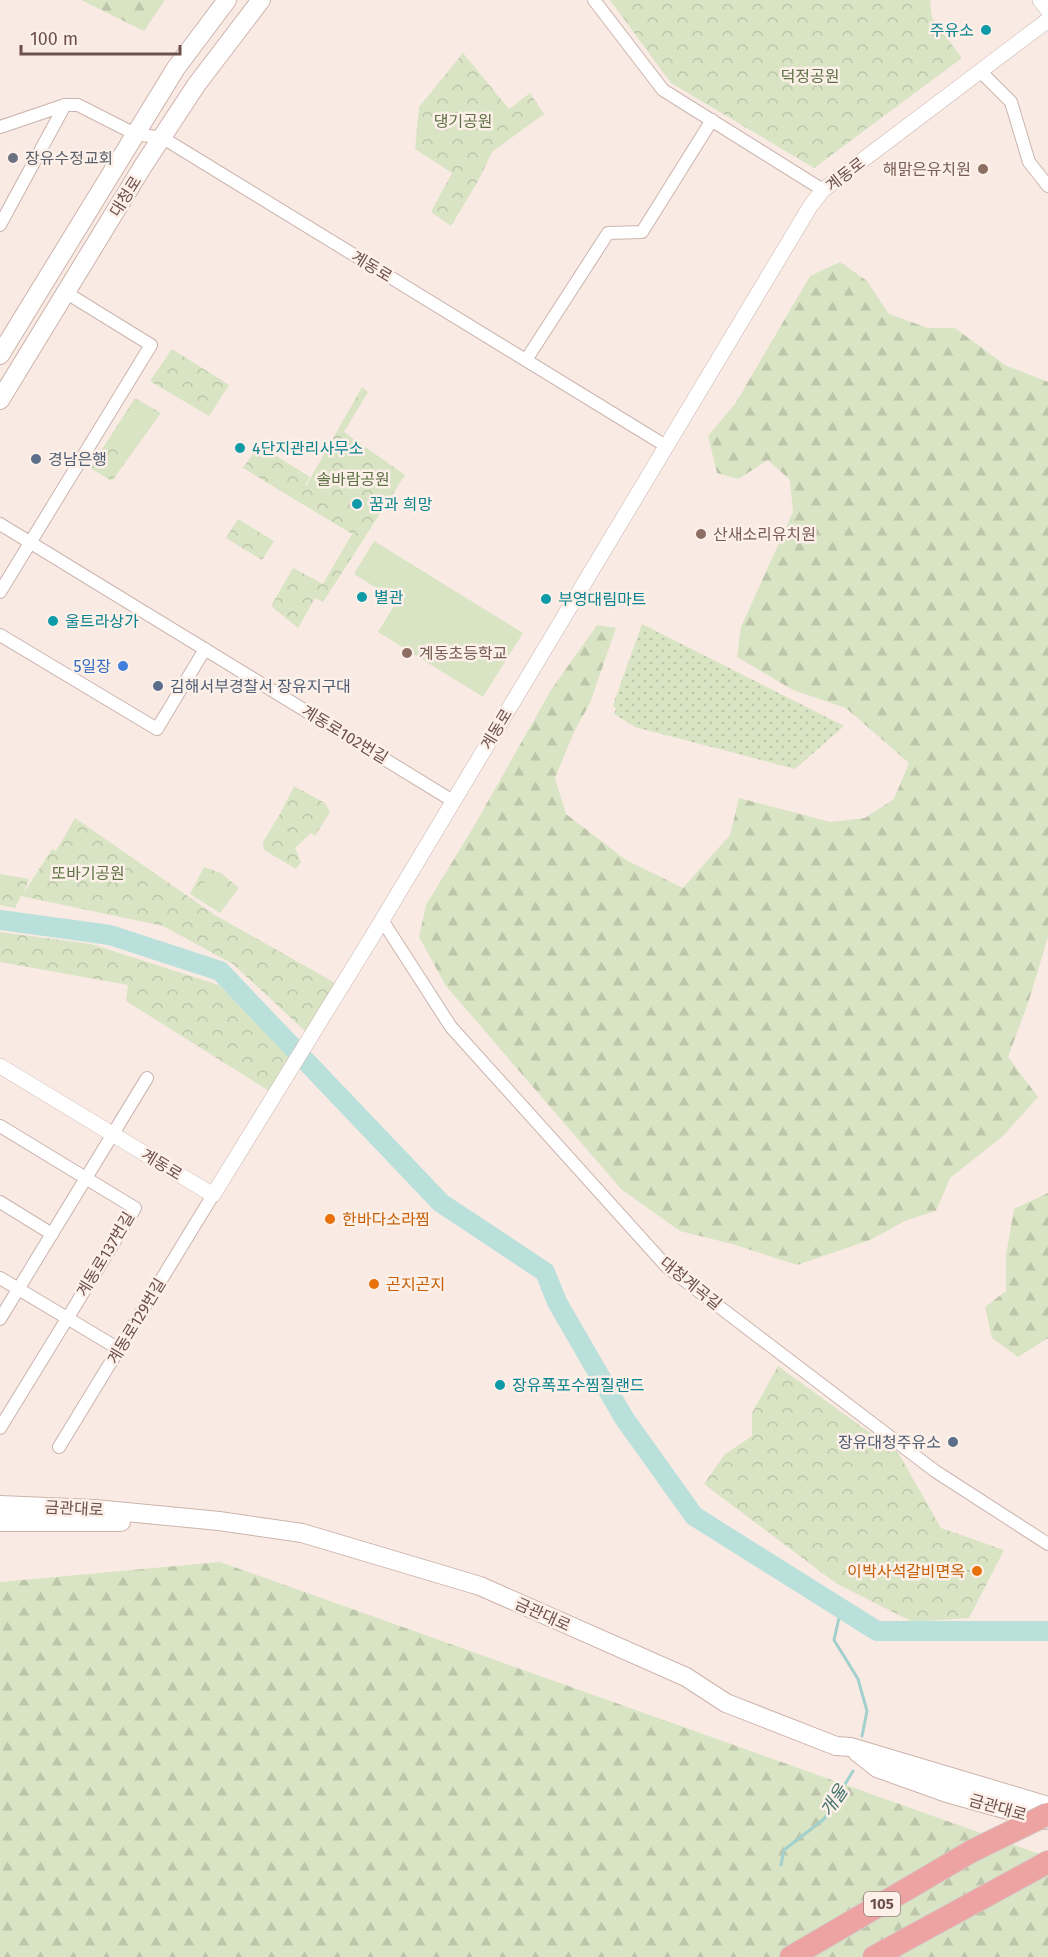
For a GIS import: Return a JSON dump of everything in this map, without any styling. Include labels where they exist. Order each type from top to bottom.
[{"type":"highway","name":"105","points":[[791,1957],[972,1851],[1048,1814]]},
{"type":"highway","name":"105","points":[[874,1957],[1045,1863]]},
{"type":"main road","name":"대청로","points":[[0,355],[176,68],[227,0]]},
{"type":"main road","name":"대청로","points":[[0,400],[65,292],[198,84],[261,0]]},
{"type":"main road","name":"금관대로","points":[[1,1509],[95,1509],[219,1521],[302,1533],[480,1586],[686,1677],[726,1702],[836,1746],[851,1747],[1048,1806]]},
{"type":"main road","name":"금관대로","points":[[851,1747],[877,1768],[946,1792],[1048,1822]]},
{"type":"street","points":[[594,0],[663,90],[823,190]]},
{"type":"street","points":[[1040,0],[1048,10]]},
{"type":"street","name":"계동로","points":[[0,1066],[213,1195],[382,920],[811,205],[823,190],[1048,20]]},
{"type":"street","points":[[980,71],[1011,102],[1029,162],[1048,186]]},
{"type":"street","name":"계동로","points":[[65,105],[78,105],[135,134],[163,138],[666,446]]},
{"type":"street","points":[[0,128],[65,105]]},
{"type":"street","points":[[0,225],[65,105]]},
{"type":"street","points":[[526,360],[608,234],[642,232],[712,120]]},
{"type":"street","points":[[0,592],[151,345],[65,292]]},
{"type":"street","name":"계동로102번길","points":[[0,524],[453,801]]},
{"type":"street","points":[[0,635],[158,729],[205,649]]},
{"type":"street","name":"대청계곡길","points":[[382,920],[451,1027],[667,1267],[935,1471],[1048,1544]]},
{"type":"street","points":[[0,1319],[147,1078]]},
{"type":"street","name":"계동로137번길","points":[[0,1126],[135,1208],[66,1318]]},
{"type":"street","name":"계동로129번길","points":[[59,1447],[213,1195]]},
{"type":"street","points":[[0,1202],[52,1234]]},
{"type":"street","points":[[0,1278],[119,1350]]},
{"type":"street","points":[[0,1428],[66,1318]]},
{"type":"green space","points":[[81,0],[165,0],[144,31]]},
{"type":"green space","name":"덕정공원","points":[[610,0],[930,0],[932,18],[962,58],[814,168],[671,83]]},
{"type":"green space","name":"댕기공원","points":[[463,53],[509,109],[530,93],[544,114],[492,152],[478,181],[451,226],[431,212],[452,173],[415,149],[419,107]]},
{"type":"green space","points":[[840,262],[867,281],[889,314],[928,328],[955,328],[1005,365],[1048,382],[1048,937],[1028,1003],[1008,1057],[1038,1097],[1002,1137],[950,1178],[936,1211],[907,1220],[870,1240],[797,1265],[732,1244],[680,1231],[621,1189],[446,986],[419,937],[426,905],[551,690],[597,625],[616,628],[590,703],[574,732],[555,778],[566,814],[626,860],[683,888],[730,835],[739,798],[830,822],[865,818],[894,799],[909,763],[846,708],[793,690],[737,657],[741,627],[793,512],[790,480],[768,460],[738,479],[717,473],[708,436],[735,404],[810,276]]},
{"type":"green space","points":[[172,349],[229,385],[209,416],[150,381]]},
{"type":"green space","name":"솔바람공원","points":[[362,387],[368,392],[344,432],[405,475],[323,602],[315,598],[298,628],[271,606],[293,568],[323,584],[352,534],[243,468],[259,445],[310,477],[306,486]]},
{"type":"green space","points":[[135,398],[161,413],[112,481],[90,468]]},
{"type":"green space","points":[[135,400],[159,414],[128,455],[110,442]]},
{"type":"green space","points":[[238,519],[274,541],[262,560],[226,538]]},
{"type":"green space","points":[[374,541],[523,633],[483,697],[378,632],[397,601],[354,574]]},
{"type":"green space","points":[[642,624],[844,726],[795,769],[635,727],[614,714],[616,709],[613,705]]},
{"type":"green space","points":[[294,786],[325,803],[330,812],[315,836],[311,833],[295,848],[301,862],[296,869],[264,850],[263,842]]},
{"type":"green space","name":"또바기공원","points":[[75,818],[215,915],[337,984],[307,1033],[233,964],[163,926],[21,896],[15,908],[0,905],[0,874],[29,879],[23,894],[52,849],[56,851]]},
{"type":"green space","points":[[204,867],[221,873],[239,888],[220,913],[190,894]]},
{"type":"green space","points":[[208,880],[228,896],[218,910],[197,887]]},
{"type":"green space","points":[[0,932],[91,944],[219,985],[291,1056],[274,1094],[126,1001],[128,985],[0,962]]},
{"type":"green space","points":[[1048,1193],[1048,1338],[1018,1357],[992,1338],[985,1307],[1006,1291],[1006,1255],[1014,1209]]},
{"type":"green space","points":[[778,1366],[899,1454],[941,1528],[1004,1550],[969,1618],[913,1622],[837,1584],[704,1484],[724,1455],[752,1436],[752,1413]]},
{"type":"green space","points":[[220,1562],[1048,1857],[1048,1957],[0,1957],[0,1582]]},
{"type":"waterway","points":[[0,920],[110,935],[220,971],[441,1203],[545,1272],[557,1302],[624,1418],[694,1516],[877,1631],[1048,1631]]},
{"type":"waterway","points":[[841,1609],[834,1640],[858,1679],[867,1711],[862,1736]]},
{"type":"waterway","name":"개울","points":[[781,1865],[784,1850],[824,1819],[853,1771]]},
{"type":"place","name":"주유소","points":[[986,30]]},
{"type":"place","name":"장유수정교회","points":[[13,158]]},
{"type":"place","name":"해맑은유치원","points":[[983,169]]},
{"type":"place","name":"4단지관리사무소","points":[[240,448]]},
{"type":"place","name":"경남은행","points":[[36,459]]},
{"type":"place","name":"꿈과 희망","points":[[357,504]]},
{"type":"place","name":"산새소리유치원","points":[[701,534]]},
{"type":"place","name":"별관","points":[[362,597]]},
{"type":"place","name":"부영대림마트","points":[[546,599]]},
{"type":"place","name":"울트라상가","points":[[53,621]]},
{"type":"place","name":"계동초등학교","points":[[407,653]]},
{"type":"place","name":"5일장","points":[[123,666]]},
{"type":"place","name":"김해서부경찰서 장유지구대","points":[[158,686]]},
{"type":"place","name":"한바다소라찜","points":[[330,1219]]},
{"type":"place","name":"곤지곤지","points":[[374,1284]]},
{"type":"place","name":"장유폭포수찜질랜드","points":[[500,1385]]},
{"type":"place","name":"장유대청주유소","points":[[953,1442]]},
{"type":"place","name":"이박사석갈비면옥","points":[[977,1571]]}]
